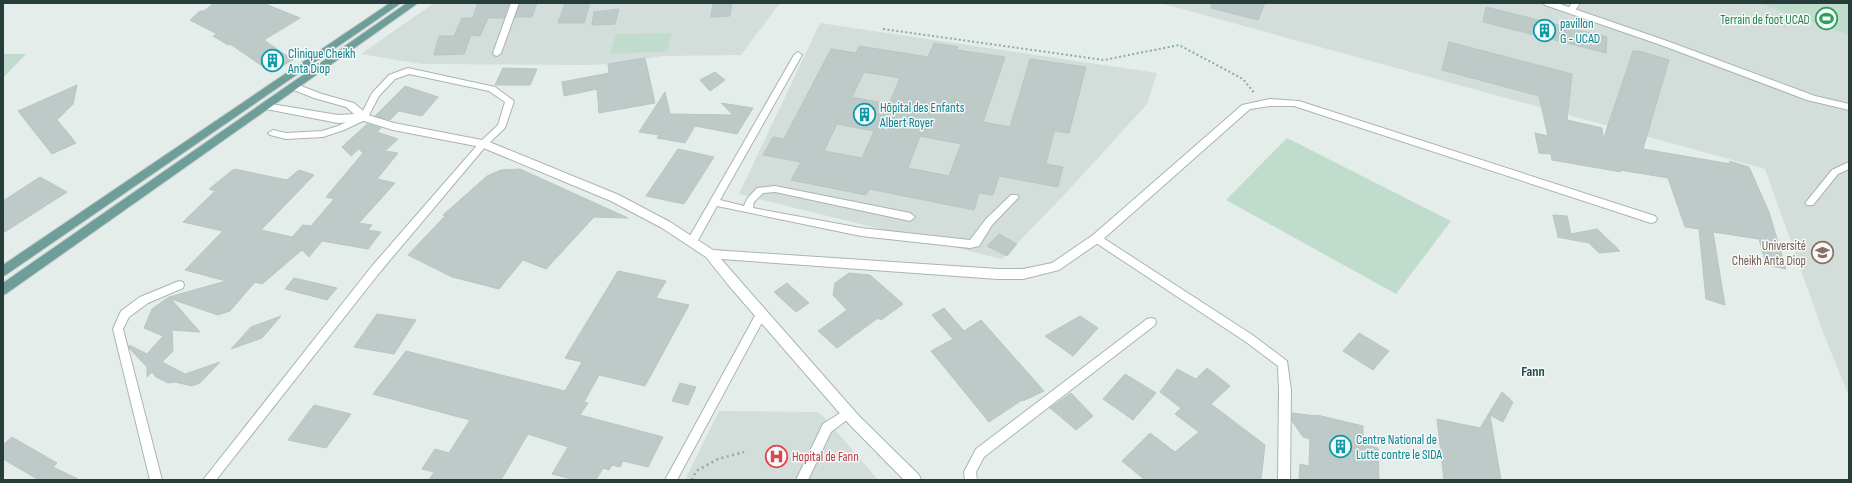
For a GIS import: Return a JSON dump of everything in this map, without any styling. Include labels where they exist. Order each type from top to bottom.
[{"type":"main road","points":[[3,270],[396,3]]},
{"type":"main road","points":[[3,290],[413,3]]},
{"type":"street","points":[[1548,3],[1574,7],[1811,98],[1849,107]]},
{"type":"street","points":[[293,86],[350,106],[364,117],[393,126],[483,144],[615,198],[666,225],[692,241],[710,254],[848,413],[914,480]]},
{"type":"street","points":[[710,254],[1024,274],[1055,267],[1097,238],[1246,107],[1261,103],[1281,101],[1296,103],[1651,219]]},
{"type":"street","points":[[265,106],[338,119],[364,117]]},
{"type":"lane","points":[[497,53],[515,3]]},
{"type":"lane","points":[[692,241],[798,55]]},
{"type":"lane","points":[[210,480],[376,269],[483,144],[502,126],[510,101],[492,89],[453,79],[408,71],[392,77],[375,95],[364,117],[323,134],[286,136],[273,132]]},
{"type":"lane","points":[[1810,203],[1835,172],[1849,165]]},
{"type":"lane","points":[[747,210],[750,201],[760,190],[774,189],[910,217]]},
{"type":"lane","points":[[714,202],[747,210],[861,232],[970,244],[975,243],[989,222],[1014,197]]},
{"type":"lane","points":[[1097,238],[1250,339],[1283,364],[1285,390],[1284,480]]},
{"type":"lane","points":[[156,480],[118,329],[125,314],[144,300],[179,285]]},
{"type":"lane","points":[[671,480],[762,315]]},
{"type":"lane","points":[[971,480],[970,472],[980,453],[1151,322]]},
{"type":"lane","points":[[802,480],[827,428],[848,413]]},
{"type":"path","points":[[883,28],[1104,60],[1179,45],[1243,79],[1261,103]]},
{"type":"path","points":[[692,480],[696,471],[718,459],[744,452]]},
{"type":"shaded area","points":[[434,3],[780,3],[741,55],[663,56],[608,64],[587,65],[422,64],[361,54]]},
{"type":"shaded area","name":"Université Cheikh Anta Diop","points":[[1160,3],[1849,3],[1849,396],[1824,335],[1765,169]]},
{"type":"shaded area","points":[[820,23],[1157,73],[1147,104],[1066,193],[1002,259],[739,194]]},
{"type":"shaded area","name":"Hopital de Fann","points":[[719,411],[818,412],[826,419],[878,480],[685,480]]},
{"type":"green space","name":"Terrain de foot UCAD","points":[[1758,3],[1849,3],[1849,35]]},
{"type":"green space","points":[[671,33],[667,52],[610,53],[616,34]]},
{"type":"green space","points":[[3,54],[26,54],[3,78]]},
{"type":"green space","points":[[1287,138],[1451,221],[1396,294],[1226,200]]},
{"type":"building","points":[[214,3],[263,3],[300,18],[264,40],[293,60],[271,72],[230,44],[228,45],[213,36],[217,34],[190,20],[200,11],[204,11]]},
{"type":"building","points":[[478,3],[509,3],[504,18],[488,18],[480,36],[471,35],[464,54],[434,55],[439,36],[454,36],[462,18],[473,18]]},
{"type":"building","points":[[520,3],[537,3],[532,17],[515,17]]},
{"type":"building","points":[[565,3],[590,3],[584,23],[558,23]]},
{"type":"building","points":[[713,3],[732,3],[730,16],[711,17]]},
{"type":"building","points":[[1212,3],[1265,3],[1258,20],[1211,8]]},
{"type":"building","name":"pavillon G - UCAD","points":[[1486,7],[1607,37],[1606,53],[1483,22]]},
{"type":"building","points":[[619,9],[615,24],[592,25],[594,12]]},
{"type":"building","points":[[1449,42],[1572,74],[1567,120],[1602,128],[1603,140],[1633,51],[1639,51],[1669,60],[1643,149],[1731,164],[1729,161],[1749,167],[1769,212],[1786,269],[1766,265],[1759,239],[1713,232],[1725,305],[1706,299],[1699,229],[1685,227],[1668,178],[1620,170],[1621,172],[1552,160],[1551,154],[1539,153],[1535,133],[1548,136],[1539,96],[1442,70]]},
{"type":"building","points":[[934,43],[958,47],[957,50],[1005,57],[983,122],[1010,127],[1030,59],[1086,67],[1069,133],[1054,131],[1046,164],[1063,167],[1058,187],[999,176],[993,195],[979,193],[974,210],[869,189],[866,195],[791,180],[801,162],[763,155],[773,137],[784,139],[831,49],[856,53],[859,46],[928,57]],"holes":[[[864,72],[900,78],[889,104],[852,97]],[[837,124],[874,131],[862,158],[824,151]],[[920,136],[961,144],[949,176],[908,168]]]},
{"type":"building","points":[[645,58],[655,103],[599,113],[597,89],[564,96],[562,82],[609,73],[608,64]]},
{"type":"building","points":[[503,68],[537,69],[530,85],[495,85]]},
{"type":"building","points":[[715,72],[725,80],[710,91],[700,80]]},
{"type":"building","points":[[77,85],[73,104],[57,120],[76,143],[52,154],[18,111]]},
{"type":"building","points":[[405,86],[438,97],[422,116],[399,111],[390,120],[375,116]]},
{"type":"building","points":[[665,92],[670,114],[733,115],[721,103],[753,108],[737,134],[695,126],[685,143],[657,138],[659,135],[639,132]]},
{"type":"building","points":[[367,124],[381,128],[377,132],[398,139],[385,151],[398,153],[377,179],[395,183],[359,223],[372,225],[368,230],[381,232],[368,249],[322,241],[309,257],[302,250],[262,284],[255,282],[230,311],[218,315],[171,299],[200,332],[172,330],[173,351],[162,362],[185,374],[220,362],[200,383],[192,386],[175,382],[168,383],[156,377],[152,372],[147,377],[147,367],[129,348],[129,345],[147,354],[163,336],[144,328],[152,309],[169,297],[226,281],[185,270],[223,231],[183,222],[215,191],[209,189],[234,169],[287,180],[299,170],[314,175],[261,230],[292,237],[303,225],[311,226],[334,199],[326,197],[363,153],[359,149],[351,156],[342,147]]},
{"type":"building","points":[[678,149],[714,157],[684,204],[646,196]]},
{"type":"building","points":[[520,169],[628,218],[594,217],[546,269],[523,260],[499,289],[452,277],[408,255],[445,216],[443,215],[487,176],[501,170]]},
{"type":"building","points":[[40,177],[67,192],[3,233],[3,201]]},
{"type":"building","points":[[1553,215],[1567,216],[1571,234],[1597,229],[1620,251],[1599,253],[1589,243],[1557,237]]},
{"type":"building","points":[[999,234],[1017,244],[1007,256],[987,246]]},
{"type":"building","points":[[618,271],[666,281],[656,298],[689,305],[645,386],[599,375],[584,402],[588,403],[580,415],[663,437],[648,467],[623,461],[620,467],[612,465],[609,470],[603,468],[596,480],[575,480],[552,474],[568,447],[528,434],[501,480],[429,480],[434,472],[422,469],[435,449],[449,453],[470,420],[373,394],[406,351],[565,391],[582,362],[565,358]]},
{"type":"building","points":[[849,273],[870,275],[903,304],[881,320],[878,318],[837,348],[818,331],[847,310],[833,295],[835,283]]},
{"type":"building","points":[[294,278],[337,288],[327,300],[285,289]]},
{"type":"building","points":[[787,283],[809,303],[796,312],[774,292]]},
{"type":"building","points":[[944,308],[964,331],[981,320],[1044,391],[1023,401],[1022,400],[989,422],[931,351],[953,339],[932,315]]},
{"type":"building","points":[[377,314],[416,320],[394,354],[354,347]]},
{"type":"building","points":[[281,316],[262,338],[231,349],[251,327]]},
{"type":"building","points":[[1080,316],[1098,328],[1073,356],[1045,336]]},
{"type":"building","points":[[1359,333],[1389,351],[1373,370],[1343,351]]},
{"type":"building","points":[[1207,368],[1230,386],[1211,404],[1265,445],[1261,480],[1145,480],[1122,461],[1150,433],[1175,452],[1199,432],[1175,414],[1181,408],[1160,392],[1177,369],[1196,379]]},
{"type":"building","points":[[1125,374],[1156,393],[1133,420],[1103,399]]},
{"type":"building","points":[[680,383],[696,387],[688,405],[672,401]]},
{"type":"building","points":[[1502,392],[1513,402],[1503,422],[1490,415],[1501,480],[1444,480],[1437,419],[1480,428]]},
{"type":"building","points":[[1071,393],[1093,416],[1076,430],[1050,408]]},
{"type":"building","points":[[314,405],[351,414],[326,448],[288,440]]},
{"type":"building","name":"Centre National de Lutte contre le SIDA","points":[[1292,413],[1317,415],[1363,426],[1363,444],[1378,448],[1379,480],[1299,480],[1300,464],[1309,466],[1310,439],[1303,437],[1292,421]]},
{"type":"building","points":[[12,437],[57,463],[53,467],[80,480],[39,480],[3,459],[3,445]]},
{"type":"place","name":"Terrain de foot UCAD","points":[[1826,19]]},
{"type":"place","name":"pavillon G - UCAD","points":[[1545,30]]},
{"type":"place","name":"Clinique Cheikh Anta Diop","points":[[273,60]]},
{"type":"place","name":"Hôpital des Enfants Albert Royer","points":[[864,114]]},
{"type":"place","name":"Université Cheikh Anta Diop","points":[[1822,252]]},
{"type":"place","name":"Centre National de Lutte contre le SIDA","points":[[1340,446]]},
{"type":"place","name":"Hopital de Fann","points":[[777,456]]},
{"type":"district","name":"Fann","points":[[1533,371]]}]
